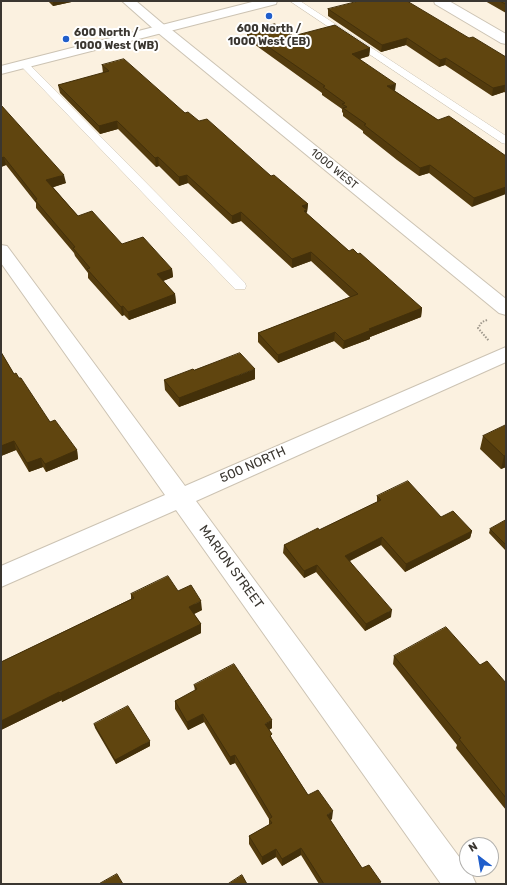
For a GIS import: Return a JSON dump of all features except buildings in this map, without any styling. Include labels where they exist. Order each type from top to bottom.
[{"type":"street","name":"1000 WEST","points":[[128,1],[506,309]]},
{"type":"street","points":[[1,70],[271,1]]},
{"type":"street","points":[[440,1],[506,40]]},
{"type":"street","name":"MARION STREET","points":[[1,250],[460,884]]},
{"type":"street","name":"500 NORTH","points":[[1,577],[506,354]]},
{"type":"lane","points":[[294,1],[506,140]]},
{"type":"lane","points":[[24,64],[240,286]]},
{"type":"path","points":[[488,340],[478,328],[482,322],[492,318]]},
{"type":"place","name":"600 North / 1000 West (EB)","points":[[269,16]]},
{"type":"place","name":"600 North / 1000 West (WB)","points":[[66,39]]}]
